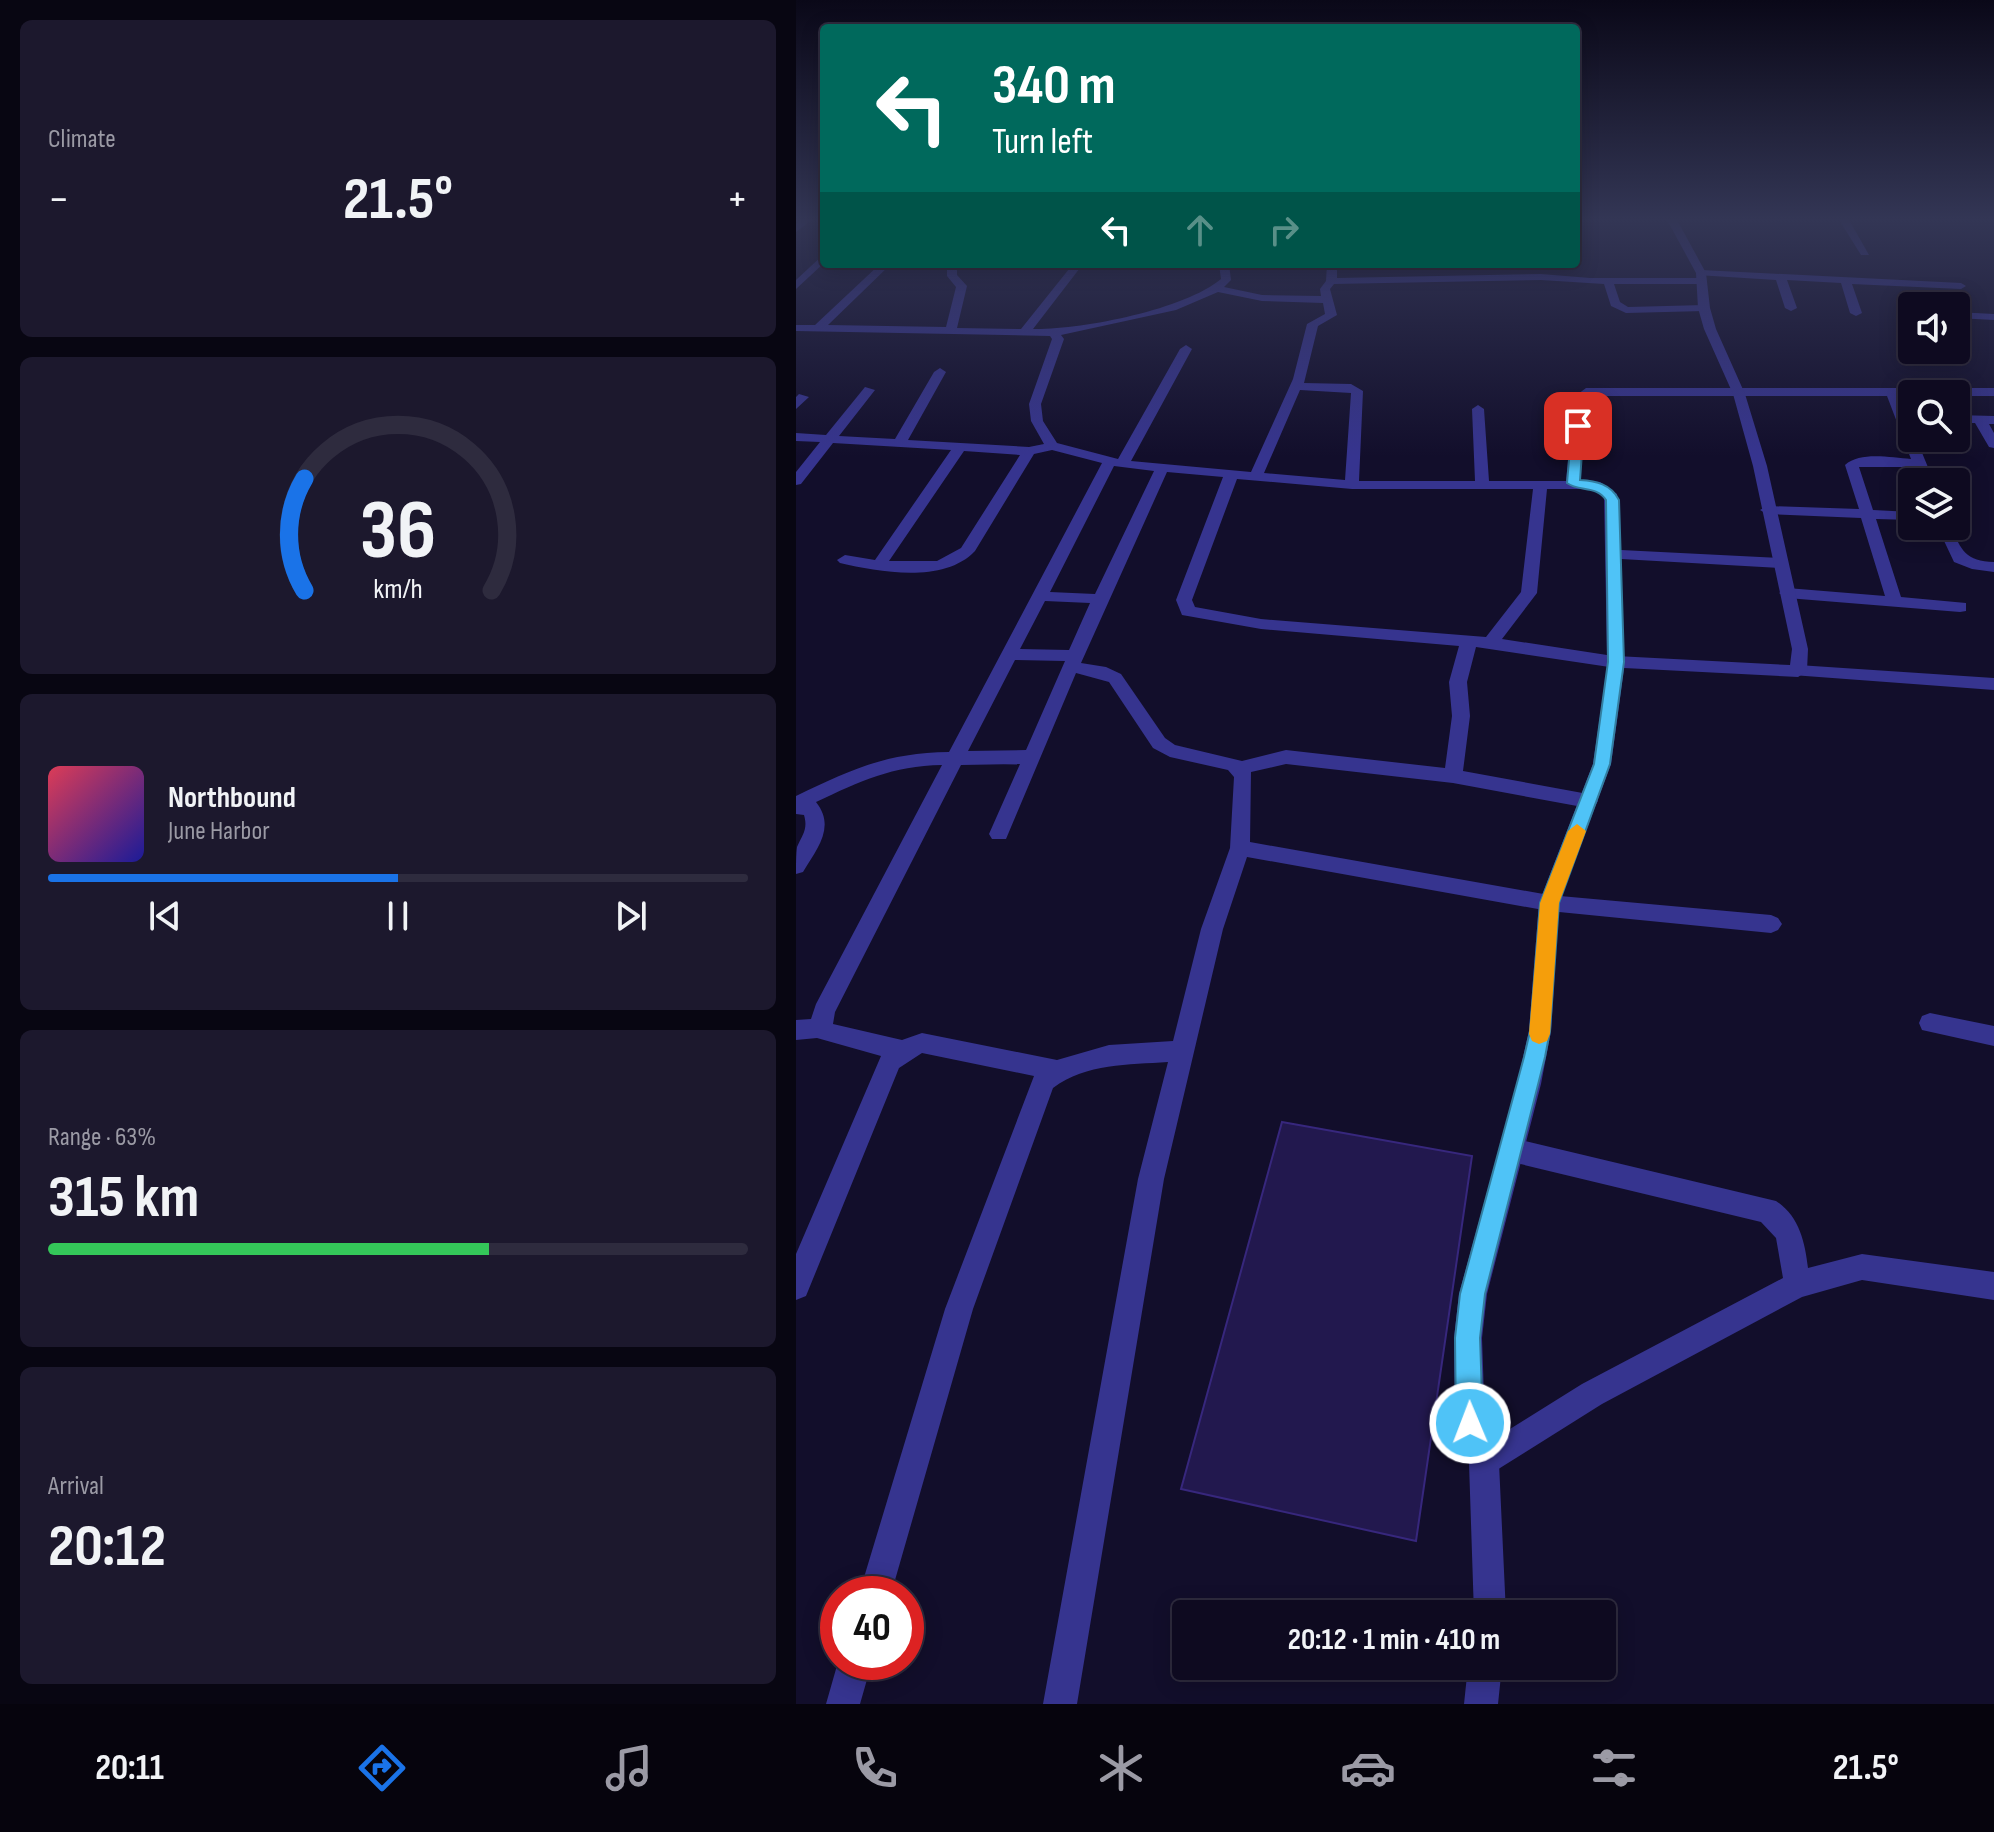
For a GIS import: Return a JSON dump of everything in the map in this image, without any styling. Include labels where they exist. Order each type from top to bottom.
[{"type":"street","points":[[817,329],[850,298]]},
{"type":"street","points":[[951,330],[959,298]]},
{"type":"street","points":[[1026,330],[1052,298]]},
{"type":"street","points":[[796,328],[1026,330],[1053,333],[1127,318],[1201,298]]},
{"type":"street","points":[[1256,476],[1296,386],[1313,324],[1331,315],[1328,300],[1260,298]]},
{"type":"street","points":[[1613,298],[1615,304],[1626,310],[1704,308]]},
{"type":"street","points":[[1703,298],[1704,308],[1739,394],[1760,466],[1767,510],[1800,649],[1798,671]]},
{"type":"street","points":[[1787,298],[1791,308]]},
{"type":"street","points":[[1851,298],[1856,313]]},
{"type":"street","points":[[1970,316],[1994,317]]},
{"type":"street","points":[[1052,446],[1037,421],[1035,404],[1058,339],[1053,333]]},
{"type":"street","points":[[821,1028],[824,1011],[954,756],[1116,463],[1186,349]]},
{"type":"street","points":[[899,443],[940,372]]},
{"type":"street","points":[[1296,386],[1351,388],[1357,391],[1352,485]]},
{"type":"street","points":[[796,481],[869,390]]},
{"type":"street","points":[[1573,483],[1582,394],[1994,392]]},
{"type":"street","points":[[1892,393],[1898,403]]},
{"type":"street","points":[[1478,409],[1482,483]]},
{"type":"street","points":[[1987,420],[1994,444]]},
{"type":"street","points":[[796,437],[1029,451],[1052,446],[1116,463],[1162,469],[1352,485],[1573,483],[1595,485],[1610,494],[1616,662],[1602,764],[1549,903],[1540,1031],[1473,1294],[1468,1338],[1470,1423],[1484,1463],[1489,1600]]},
{"type":"street","points":[[880,564],[959,448]]},
{"type":"street","points":[[845,560],[919,567],[957,560],[967,551],[1029,451]]},
{"type":"street","points":[[1917,452],[1922,468]]},
{"type":"street","points":[[1894,601],[1852,465],[1855,462],[1920,463]]},
{"type":"street","points":[[999,834],[1100,599],[1162,469]]},
{"type":"street","points":[[1231,475],[1184,600],[1188,611],[1261,624],[1490,643],[1616,662],[1994,684]]},
{"type":"street","points":[[1490,643],[1529,593],[1541,483]]},
{"type":"street","points":[[1767,510],[1898,515]]},
{"type":"street","points":[[1950,540],[1957,559],[1965,564],[1994,567]]},
{"type":"street","points":[[1614,554],[1780,563]]},
{"type":"street","points":[[1787,593],[1960,607]]},
{"type":"street","points":[[1041,596],[1100,599]]},
{"type":"street","points":[[1453,776],[1461,716],[1458,682],[1469,641]]},
{"type":"street","points":[[1010,654],[1074,662],[1106,673],[1115,678],[1152,735],[1170,750],[1240,768],[1286,757],[1453,776],[1588,801]]},
{"type":"street","points":[[796,805],[864,771],[909,759],[1033,757]]},
{"type":"street","points":[[1060,1704],[1151,1179],[1212,929],[1240,848],[1243,777],[1240,768]]},
{"type":"street","points":[[796,805],[811,808],[818,820],[816,831],[796,866]]},
{"type":"street","points":[[1240,848],[1549,903],[1771,924]]},
{"type":"street","points":[[1930,1023],[1994,1036]]},
{"type":"street","points":[[796,1030],[821,1028],[826,1032],[902,1051]]},
{"type":"street","points":[[796,1286],[890,1061],[902,1051],[922,1043],[1056,1070]]},
{"type":"street","points":[[880,1576],[959,1309],[1044,1081],[1056,1070],[1073,1062],[1182,1051]]},
{"type":"street","points":[[1512,1150],[1767,1210],[1780,1217],[1787,1228],[1797,1285]]},
{"type":"street","points":[[1484,1463],[1592,1394],[1797,1285],[1862,1267],[1994,1286]]},
{"type":"street","points":[[843,1704],[850,1680]]},
{"type":"street","points":[[1481,1704],[1484,1680]]},
{"type":"building","points":[[1282,1122],[1472,1156],[1416,1541],[1181,1489]]},
{"type":"slow traffic","points":[[1539,1034],[1549,903],[1577,831]]},
{"type":"route","points":[[1470,1423],[1468,1338],[1473,1294],[1535,1057],[1540,1031],[1549,903],[1602,764],[1616,662],[1612,500],[1610,494],[1595,485],[1573,483],[1578,426]]}]
